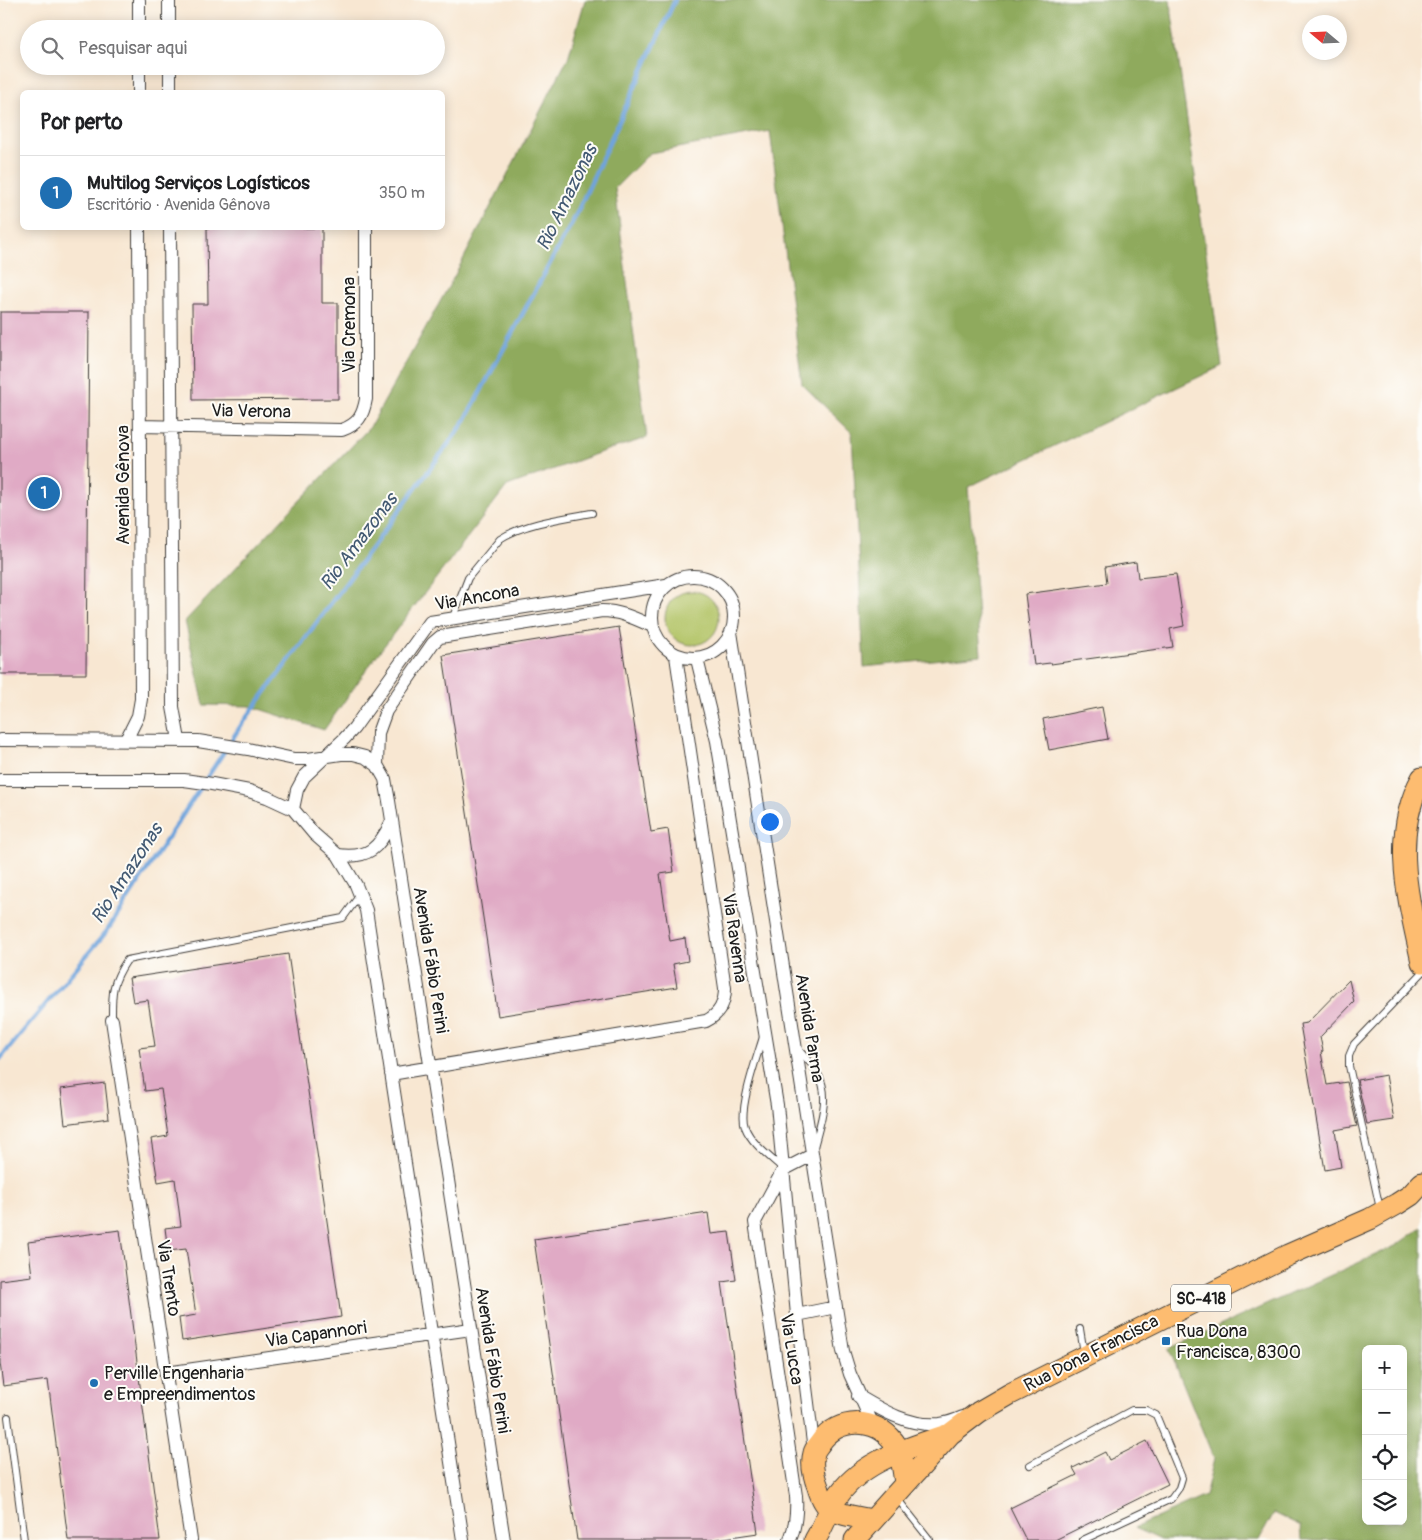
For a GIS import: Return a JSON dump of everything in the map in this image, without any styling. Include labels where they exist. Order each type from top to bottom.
[{"type":"main road","points":[[1422,778],[1411,805],[1404,832],[1403,854],[1408,898],[1422,962]]},
{"type":"main road","name":"Rua Dona Francisca","points":[[855,1540],[899,1488],[950,1434],[979,1412],[1084,1356],[1288,1255],[1381,1213],[1411,1195],[1422,1183]]},
{"type":"main road","points":[[872,1520],[830,1509],[820,1496],[815,1480],[814,1451],[824,1437],[836,1428],[854,1423],[873,1425],[885,1432],[895,1443],[899,1452],[899,1488]]},
{"type":"main road","name":"Rua Dona Francisca","points":[[815,1540],[836,1498],[862,1471],[879,1460],[950,1434]]},
{"type":"street","points":[[138,0],[139,20]]},
{"type":"street","points":[[169,0],[169,20]]},
{"type":"street","points":[[139,75],[139,90]]},
{"type":"street","points":[[170,75],[170,90]]},
{"type":"street","name":"Avenida Gênova","points":[[126,740],[138,716],[141,699],[139,230]]},
{"type":"street","points":[[170,230],[172,707],[179,740]]},
{"type":"street","name":"Via Cremona","points":[[358,421],[364,411],[366,399],[366,230]]},
{"type":"street","name":"Via Verona","points":[[140,426],[342,430],[358,421]]},
{"type":"street","points":[[688,576],[706,578],[721,587],[729,597],[733,608],[734,620],[726,642],[718,650],[708,656],[696,659],[676,656],[665,649],[657,639],[652,626],[651,615],[653,604],[658,594],[666,585],[688,576]]},
{"type":"street","name":"Via Ancona","points":[[327,756],[354,728],[426,626],[434,620],[666,585]]},
{"type":"street","name":"Via Ancona","points":[[378,765],[378,733],[386,711],[433,643],[440,637],[602,611],[623,614],[652,626]]},
{"type":"street","name":"Avenida Parma","points":[[731,632],[843,1351],[858,1396],[873,1425]]},
{"type":"street","name":"Via Ravenna","points":[[391,1074],[706,1021],[713,1018],[718,1012],[725,996],[725,988],[676,656]]},
{"type":"street","points":[[696,659],[717,741],[777,1105],[797,1315],[814,1451]]},
{"type":"street","points":[[0,740],[179,740],[211,742],[294,759],[353,754],[378,765]]},
{"type":"street","points":[[293,809],[297,790],[304,777],[327,756]]},
{"type":"street","name":"Avenida Fábio Perini","points":[[378,765],[384,779],[392,821],[504,1540]]},
{"type":"street","points":[[0,780],[184,780],[249,791],[293,809],[314,834],[338,855],[366,910],[464,1540]]},
{"type":"street","points":[[338,855],[352,857],[365,855],[376,847],[392,821]]},
{"type":"street","name":"Via Trento","points":[[112,1020],[191,1540]]},
{"type":"street","points":[[784,1170],[812,1155]]},
{"type":"street","name":"Via Lucca","points":[[784,1170],[755,1222],[796,1496],[795,1524],[790,1540]]},
{"type":"street","points":[[797,1315],[836,1307]]},
{"type":"street","name":"Via Capannori","points":[[166,1373],[470,1328]]},
{"type":"street","points":[[858,1396],[890,1414],[925,1425],[942,1424],[979,1412]]},
{"type":"lane","points":[[453,617],[468,578],[500,539],[506,535],[549,520],[592,513]]},
{"type":"lane","points":[[112,1020],[112,992],[117,975],[127,960],[344,918],[360,895]]},
{"type":"lane","points":[[1381,1213],[1349,1066],[1349,1056],[1354,1044],[1422,973]]},
{"type":"lane","points":[[764,1031],[743,1116],[745,1127],[752,1138],[784,1170]]},
{"type":"lane","points":[[795,1044],[818,1073],[824,1086],[823,1113],[812,1155]]},
{"type":"lane","points":[[1080,1329],[1084,1356]]},
{"type":"lane","points":[[1030,1464],[1132,1410],[1146,1410],[1156,1415],[1182,1478],[1179,1488],[1171,1499],[1083,1540]]},
{"type":"lane","points":[[8,1417],[24,1540]]},
{"type":"lane","points":[[899,1488],[930,1540]]},
{"type":"green space","points":[[585,0],[1170,0],[1222,366],[968,487],[981,655],[864,667],[852,433],[802,384],[770,131],[650,153],[615,188],[647,438],[607,450],[507,486],[377,655],[324,730],[250,706],[204,705],[185,621],[370,427],[455,275],[568,58]]},
{"type":"green space","points":[[692,591],[702,593],[711,599],[717,608],[719,618],[717,628],[711,637],[702,643],[692,645],[682,643],[673,637],[667,628],[665,618],[667,608],[673,599],[682,593]]},
{"type":"green space","points":[[1422,1227],[1422,1540],[1302,1540],[1301,1526],[1274,1513],[1259,1540],[1160,1540],[1134,1528],[1205,1496],[1214,1459],[1169,1349],[1395,1246]]},
{"type":"building","points":[[207,230],[322,230],[322,303],[338,303],[338,399],[193,400],[192,304],[208,304]]},
{"type":"building","points":[[0,312],[89,312],[86,674],[0,674]]},
{"type":"building","points":[[1136,562],[1138,578],[1176,574],[1184,626],[1170,629],[1173,647],[1034,665],[1025,594],[1107,583],[1105,567]]},
{"type":"building","points":[[619,627],[651,832],[668,829],[674,872],[660,874],[670,941],[685,938],[688,961],[673,964],[677,987],[498,1016],[443,655]]},
{"type":"building","points":[[1102,707],[1108,739],[1049,750],[1043,719]]},
{"type":"building","points":[[288,954],[341,1317],[182,1341],[179,1318],[196,1315],[186,1249],[168,1251],[165,1228],[181,1226],[175,1179],[158,1182],[151,1139],[168,1136],[161,1089],[145,1091],[139,1048],[155,1046],[148,1000],[133,1002],[129,978]]},
{"type":"building","points":[[1349,980],[1354,1002],[1320,1037],[1327,1085],[1347,1082],[1357,1126],[1335,1130],[1341,1167],[1325,1170],[1300,1024],[1307,1023]]},
{"type":"building","points":[[1386,1075],[1394,1120],[1367,1124],[1357,1080]]},
{"type":"building","points":[[105,1083],[109,1118],[65,1124],[61,1089]]},
{"type":"building","points":[[708,1213],[711,1234],[729,1232],[736,1280],[722,1282],[758,1533],[710,1540],[577,1540],[534,1239]]},
{"type":"building","name":"Perville Engenharia e Empreendimentos","points":[[120,1230],[160,1540],[68,1540],[48,1380],[3,1386],[0,1363],[0,1280],[32,1276],[28,1242]]},
{"type":"building","points":[[1147,1441],[1168,1484],[1055,1540],[1026,1540],[1010,1508],[1077,1475],[1073,1468],[1105,1452],[1109,1460]]},
{"type":"waterway","name":"Rio Amazonas","points":[[0,1059],[107,931],[242,724],[463,424],[575,217],[675,0]]},
{"type":"place","name":"Multilog Serviços Logísticos","points":[[44,493]]},
{"type":"place","name":"Rua Dona Francisca, 8300","points":[[1166,1341]]},
{"type":"place","name":"Perville Engenharia e Empreendimentos","points":[[94,1383]]}]
